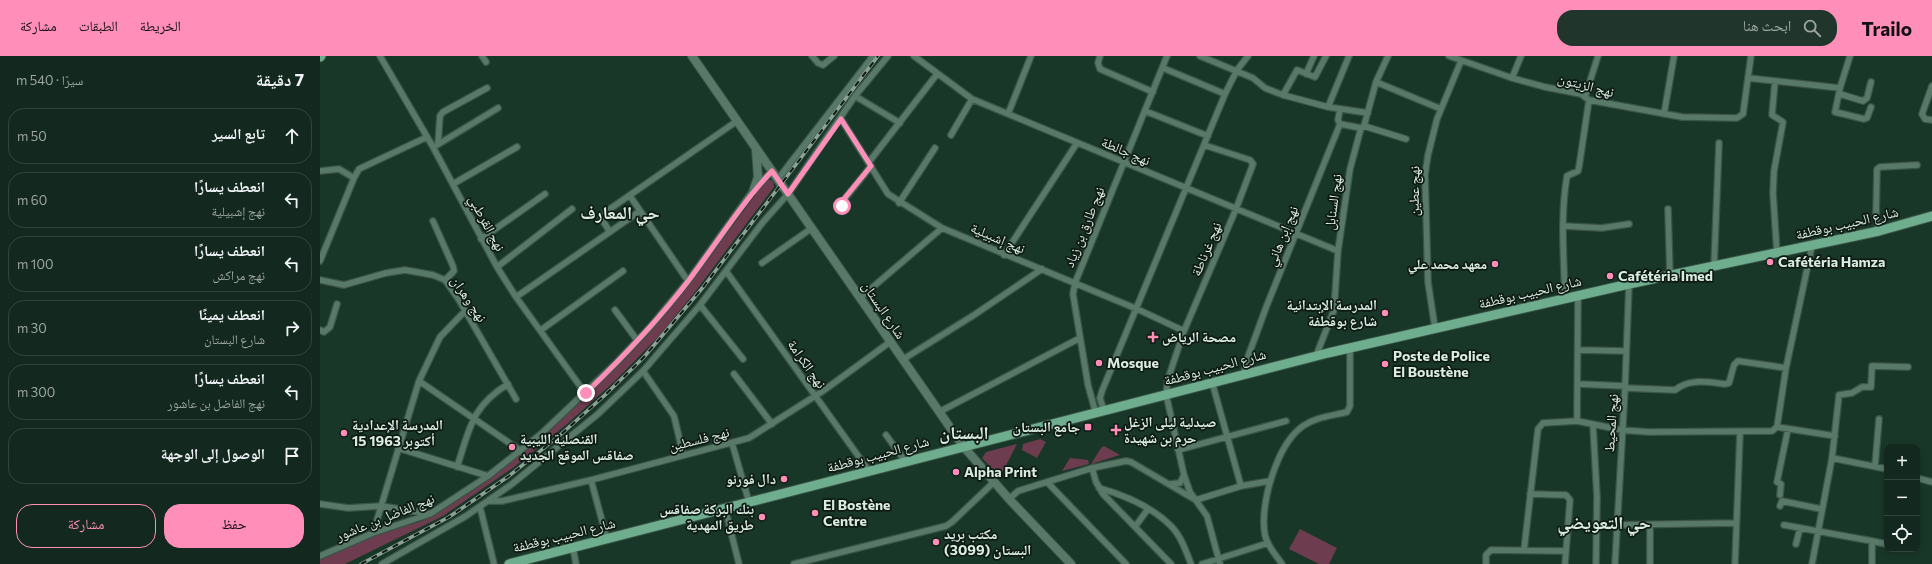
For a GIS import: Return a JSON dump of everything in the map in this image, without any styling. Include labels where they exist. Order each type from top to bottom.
[{"type":"main road","name":"شارع البستان","points":[[692,56],[963,446],[1009,499],[1071,564]]},
{"type":"main road","points":[[754,190],[759,172],[756,148]]},
{"type":"main road","name":"شارع الحبيب بوقطفة","points":[[509,564],[1350,347],[1629,284],[1777,254],[1879,231],[1932,216]]},
{"type":"street","name":"نهج القرطبي","points":[[380,56],[427,137],[435,146],[481,239],[497,267],[516,297],[586,393]]},
{"type":"street","points":[[812,56],[818,63],[823,65],[834,56]]},
{"type":"street","points":[[778,179],[873,56]]},
{"type":"street","points":[[382,564],[442,531],[489,501],[598,414],[643,371],[700,305],[763,222],[788,194],[841,119],[855,96],[888,56]]},
{"type":"street","name":"نهج جالطة","points":[[914,56],[972,99],[1186,190],[1338,251]]},
{"type":"street","points":[[1008,114],[1031,56]]},
{"type":"street","points":[[1100,56],[1098,63],[1100,68],[1153,92]]},
{"type":"street","name":"نهج طارق بن زياد","points":[[1100,412],[1088,385],[1073,294],[1075,283],[1167,56]]},
{"type":"street","points":[[1200,56],[1237,70],[1253,78],[1265,88],[1283,95],[1328,107],[1368,113]]},
{"type":"street","points":[[1100,412],[1100,398],[1225,94],[1237,70],[1248,56]]},
{"type":"street","points":[[1306,74],[1314,56]]},
{"type":"street","points":[[1283,95],[1297,70],[1313,77],[1316,76],[1326,56]]},
{"type":"street","points":[[1328,107],[1349,56]]},
{"type":"street","name":"نهج السنابل","points":[[1316,356],[1334,310],[1338,251],[1350,169],[1362,127],[1368,113],[1376,82],[1388,56]]},
{"type":"street","name":"نهج الزيتون","points":[[1449,56],[1512,78],[1545,87],[1581,94],[1587,99],[1682,117],[1737,118],[1743,114],[1748,78]]},
{"type":"street","points":[[1512,78],[1521,56]]},
{"type":"street","points":[[1565,299],[1564,226],[1567,176],[1578,171],[1587,99],[1598,56]]},
{"type":"street","points":[[1664,114],[1674,56]]},
{"type":"street","points":[[1751,56],[1748,78],[1840,88]]},
{"type":"street","points":[[1850,56],[1840,88],[1840,94],[1835,112],[1864,119],[1866,118],[1871,107]]},
{"type":"street","name":"نهج عطين","points":[[1436,328],[1428,282],[1424,183],[1428,155],[1441,109],[1461,61]]},
{"type":"street","points":[[1163,68],[1225,94]]},
{"type":"street","points":[[844,210],[842,206],[843,200],[937,74]]},
{"type":"street","points":[[1775,81],[1772,115],[1783,122],[1773,187],[1777,254]]},
{"type":"street","points":[[1376,82],[1441,109]]},
{"type":"street","points":[[1840,94],[1863,101],[1867,98],[1871,82]]},
{"type":"street","points":[[1932,86],[1922,114],[1925,119],[1932,120]]},
{"type":"street","points":[[435,146],[440,116],[443,112],[487,88]]},
{"type":"street","points":[[855,96],[900,123]]},
{"type":"street","points":[[952,135],[972,99]]},
{"type":"street","points":[[435,146],[498,108]]},
{"type":"street","name":"نهج إبن هاني","points":[[1244,374],[1246,362],[1267,305],[1340,124],[1338,120],[1340,109]]},
{"type":"street","points":[[1145,111],[1208,136]]},
{"type":"street","name":"نهج إشبيلية","points":[[841,119],[888,194],[899,203],[942,228],[1137,309],[1184,331]]},
{"type":"street","points":[[610,232],[601,218],[604,213],[737,121]]},
{"type":"street","points":[[1340,124],[1362,127],[1406,139]]},
{"type":"street","points":[[320,261],[354,178],[363,166],[427,137]]},
{"type":"street","points":[[1004,255],[1077,143]]},
{"type":"street","points":[[1714,267],[1719,143]]},
{"type":"street","name":"نهج غرناطة","points":[[1166,394],[1168,379],[1184,331],[1253,167],[1252,162],[1204,145]]},
{"type":"street","points":[[453,184],[517,148]]},
{"type":"street","points":[[899,203],[935,148]]},
{"type":"street","points":[[1879,231],[1876,216],[1877,169],[1880,167],[1917,165]]},
{"type":"street","points":[[320,171],[339,169],[354,178]]},
{"type":"street","name":"نهج الفاضل بن عاشور","points":[[320,556],[373,533],[430,514],[488,476],[521,451],[586,393],[651,326],[688,281],[754,190],[772,171]]},
{"type":"street","points":[[481,239],[545,194]]},
{"type":"street","points":[[630,196],[688,281]]},
{"type":"street","points":[[497,267],[572,209]]},
{"type":"street","points":[[1668,209],[1670,276]]},
{"type":"street","points":[[516,297],[640,212]]},
{"type":"street","points":[[433,220],[454,271],[445,280]]},
{"type":"street","points":[[1564,226],[1602,228],[1629,224]]},
{"type":"street","points":[[762,262],[812,228]]},
{"type":"street","points":[[860,298],[942,228]]},
{"type":"street","points":[[1524,550],[1538,429],[1543,423],[1577,421],[1622,430],[1740,433],[1772,431],[1777,427],[1786,368],[1812,246]]},
{"type":"street","points":[[902,360],[974,315],[1042,269]]},
{"type":"street","name":"نهج وهران","points":[[320,280],[344,285],[386,273],[405,270],[433,275],[445,280],[465,311],[516,399]]},
{"type":"street","points":[[541,330],[623,271]]},
{"type":"street","name":"نهج الكرامة","points":[[726,271],[869,471]]},
{"type":"street","name":"نهج المحيط","points":[[1615,564],[1629,284]]},
{"type":"street","points":[[1577,421],[1578,296]]},
{"type":"street","points":[[320,330],[324,332],[329,328],[337,304]]},
{"type":"street","points":[[700,305],[743,359]]},
{"type":"street","points":[[615,310],[637,340]]},
{"type":"street","points":[[373,533],[419,381],[440,337],[465,311]]},
{"type":"street","points":[[939,412],[1080,338]]},
{"type":"street","name":"نهج فلسطين","points":[[489,501],[502,501],[591,480],[683,454],[748,438],[822,391],[890,342]]},
{"type":"street","points":[[1282,564],[1265,536],[1266,493],[1270,481],[1288,444],[1302,427],[1316,419],[1347,412],[1350,406],[1350,347]]},
{"type":"street","points":[[1578,350],[1626,351]]},
{"type":"street","points":[[1578,384],[1675,390],[1683,384],[1700,382],[1728,383],[1734,365],[1738,361],[1786,368]]},
{"type":"street","points":[[1812,564],[1821,509],[1832,458],[1839,395],[1852,393],[1862,387],[1871,387],[1872,366],[1908,367]]},
{"type":"street","points":[[643,371],[674,416],[683,454]]},
{"type":"street","points":[[734,374],[772,424]]},
{"type":"street","points":[[419,381],[521,451]]},
{"type":"street","points":[[1212,382],[1241,486]]},
{"type":"street","points":[[457,467],[473,418],[489,396],[508,384]]},
{"type":"street","points":[[1166,394],[1184,475],[1190,492],[1207,516],[1219,561]]},
{"type":"street","points":[[1875,466],[1879,419]]},
{"type":"street","points":[[1178,450],[1286,421]]},
{"type":"street","points":[[1593,425],[1597,497],[1596,564]]},
{"type":"street","points":[[1777,427],[1835,436]]},
{"type":"street","points":[[1780,494],[1781,484],[1777,482],[1788,429]]},
{"type":"street","points":[[1734,564],[1740,433]]},
{"type":"street","points":[[886,435],[905,461]]},
{"type":"street","points":[[732,443],[749,502]]},
{"type":"street","points":[[398,448],[488,476]]},
{"type":"street","points":[[1832,458],[1884,468]]},
{"type":"street","points":[[1009,499],[1018,491],[1120,461],[1131,462],[1196,500],[1241,486],[1270,481]]},
{"type":"street","points":[[1092,468],[1099,488],[1171,564]]},
{"type":"street","points":[[1170,484],[1180,483],[1184,475]]},
{"type":"street","points":[[1920,479],[1932,482]]},
{"type":"street","points":[[591,480],[607,539]]},
{"type":"street","points":[[794,564],[946,526],[994,482]]},
{"type":"street","points":[[1047,482],[1126,564]]},
{"type":"street","points":[[1099,488],[1114,492],[1148,509],[1171,526],[1184,545],[1191,564]]},
{"type":"street","points":[[1530,494],[1566,495],[1570,500],[1565,564]]},
{"type":"street","points":[[1780,506],[1782,501],[1821,509]]},
{"type":"street","points":[[320,504],[348,508],[381,506],[430,514]]},
{"type":"street","points":[[480,507],[494,564]]},
{"type":"street","points":[[725,508],[739,564]]},
{"type":"street","points":[[1135,527],[1148,509]]},
{"type":"street","points":[[1616,525],[1736,523]]},
{"type":"street","points":[[1650,525],[1650,564]]},
{"type":"street","points":[[1784,525],[1884,544]]},
{"type":"street","points":[[1796,544],[1800,528]]},
{"type":"street","points":[[1872,541],[1872,564]]},
{"type":"street","points":[[1202,564],[1219,561],[1268,543]]},
{"type":"street","points":[[573,548],[576,564]]},
{"type":"street","points":[[1486,564],[1486,555],[1491,550],[1566,551]]},
{"type":"shaded area","points":[[767,179],[773,181],[774,187],[695,292],[659,336],[614,382],[567,424],[514,467],[443,516],[345,564],[320,564],[320,559],[361,540],[422,521],[438,513],[481,485],[535,443],[591,392],[646,335],[686,289]]},
{"type":"shaded area","points":[[1040,439],[1046,442],[1037,458],[1022,450],[1023,444]]},
{"type":"shaded area","points":[[1017,444],[1000,477],[982,458],[986,452]]},
{"type":"shaded area","points":[[1104,446],[1120,455],[1091,464],[1101,448]]},
{"type":"shaded area","points":[[1070,458],[1088,460],[1089,464],[1062,471]]},
{"type":"shaded area","points":[[1300,529],[1337,548],[1329,564],[1319,564],[1289,549]]},
{"type":"railway","points":[[361,564],[449,517],[509,476],[559,436],[605,395],[644,357],[704,286],[878,56]]},
{"type":"place","name":"Cafétéria Hamza","points":[[1770,262]]},
{"type":"place","name":"معهد محمد علي","points":[[1495,264]]},
{"type":"place","name":"Cafétéria Imed","points":[[1610,276]]},
{"type":"place","name":"المدرسة الإبتدائية شارع بوقطفة","points":[[1385,313]]},
{"type":"place","name":"مصحة الرياض","points":[[1153,337]]},
{"type":"place","name":"Mosque","points":[[1099,363]]},
{"type":"place","name":"Poste de Police El Boustène","points":[[1385,364]]},
{"type":"place","name":"جامع البستان","points":[[1088,427]]},
{"type":"place","name":"صيدلية ليلى الزغل حرم بن شهيدة","points":[[1116,430]]},
{"type":"place","name":"المدرسة الإعدادية 15 أكتوبر 1963","points":[[344,433]]},
{"type":"place","name":"القنصلية الليبية صفاقس الموقع الجديد","points":[[512,447]]},
{"type":"place","name":"Alpha Print","points":[[956,472]]},
{"type":"place","name":"دال فورنو","points":[[784,479]]},
{"type":"place","name":"El Bostène Centre","points":[[815,513]]},
{"type":"place","name":"بنك البركة صفاقس طريق المهدية","points":[[762,517]]},
{"type":"place","name":"مكتب بريد البستان (3099)","points":[[936,542]]},
{"type":"district","name":"حي المعارف","points":[[620,213]]},
{"type":"district","name":"البستان","points":[[964,433]]},
{"type":"district","name":"حي التعويضي","points":[[1604,523]]},
{"type":"route","points":[[586,393],[651,326],[675,297],[729,226],[754,190],[772,171],[788,194],[841,119],[871,166],[843,200],[842,206]]}]
